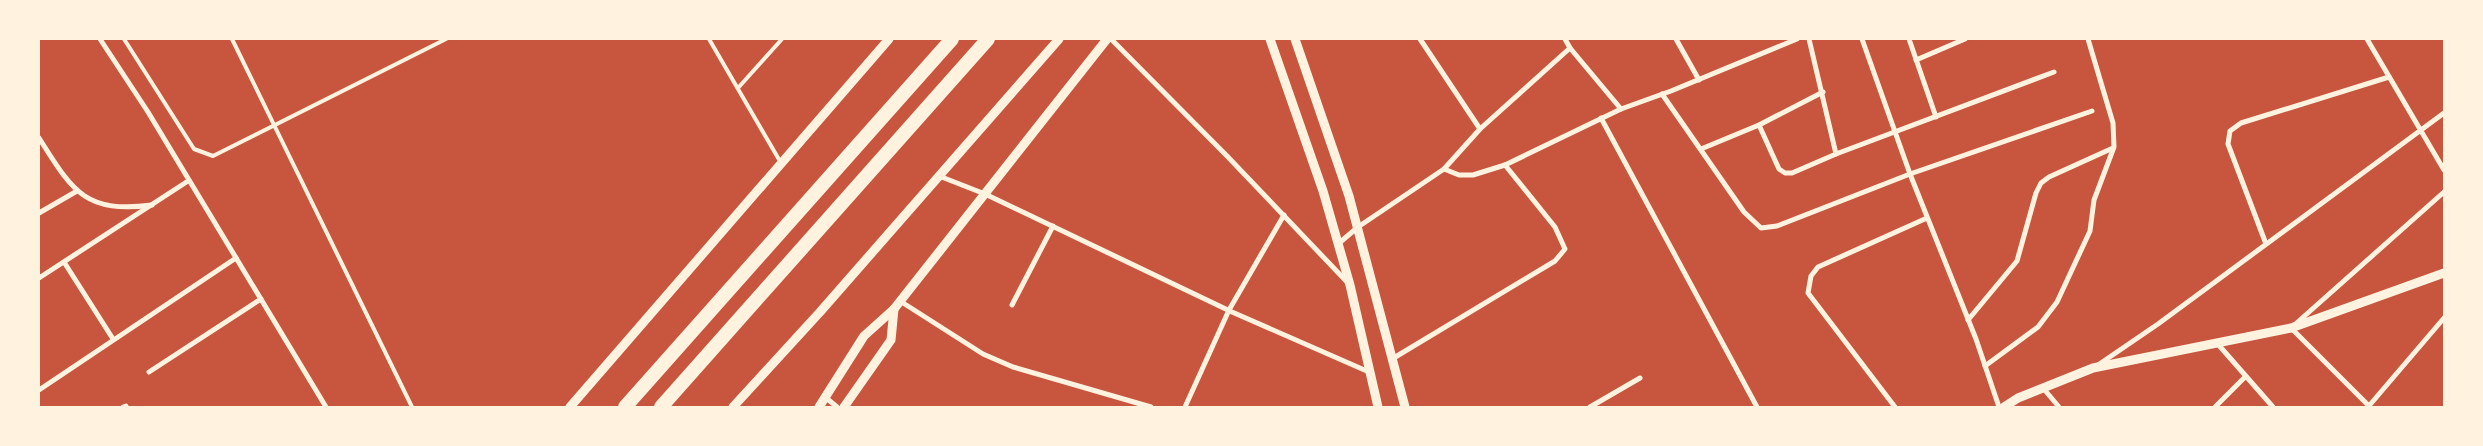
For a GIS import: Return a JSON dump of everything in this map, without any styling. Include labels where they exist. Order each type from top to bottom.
[{"type":"highway","points":[[625,407],[952,39]]},
{"type":"highway","points":[[661,407],[988,39]]},
{"type":"street","points":[[100,39],[148,112],[326,407]]},
{"type":"street","points":[[570,407],[889,39]]},
{"type":"street","points":[[732,407],[1060,39]]},
{"type":"street","points":[[819,407],[864,336],[894,309],[1107,39]]},
{"type":"street","points":[[1111,39],[1350,285]]},
{"type":"street","points":[[1270,39],[1323,191],[1350,285],[1378,407]]},
{"type":"street","points":[[1295,39],[1358,227],[1404,407]]},
{"type":"street","points":[[1420,39],[1480,129]]},
{"type":"street","points":[[1565,39],[1570,48],[1621,109]]},
{"type":"street","points":[[1676,39],[1698,80]]},
{"type":"street","points":[[1444,168],[1459,175],[1473,174],[1505,165],[1600,118],[1797,39]]},
{"type":"street","points":[[1809,39],[1823,92],[1836,154]]},
{"type":"street","points":[[1862,39],[1910,174],[1968,320],[1998,407]]},
{"type":"street","points":[[1909,39],[1936,117]]},
{"type":"street","points":[[1916,60],[1965,39]]},
{"type":"street","points":[[1985,366],[2038,326],[2056,302],[2090,231],[2094,200],[2114,148],[2113,123],[2088,39]]},
{"type":"street","points":[[2367,39],[2444,170]]},
{"type":"street","points":[[1338,244],[1358,227],[1444,168],[1480,129],[1570,48]]},
{"type":"street","points":[[1759,125],[1773,160],[1785,173],[1792,173],[1836,154],[2054,72]]},
{"type":"street","points":[[2266,244],[2228,144],[2230,131],[2241,123],[2389,77]]},
{"type":"street","points":[[1701,149],[1759,125],[1823,92]]},
{"type":"street","points":[[1662,94],[1744,212],[1761,228],[1777,226],[1910,174],[2092,111]]},
{"type":"street","points":[[2093,368],[2158,324],[2444,113]]},
{"type":"street","points":[[1600,118],[1757,407]]},
{"type":"street","points":[[39,138],[66,182],[96,203],[117,207],[154,204]]},
{"type":"street","points":[[1968,320],[2017,261],[2036,193],[2041,183],[2049,177],[2114,148]]},
{"type":"street","points":[[1392,359],[1555,261],[1565,249],[1555,227],[1505,165]]},
{"type":"street","points":[[939,176],[985,194],[1229,310],[1369,372]]},
{"type":"street","points":[[39,278],[188,181]]},
{"type":"street","points":[[39,212],[77,191]]},
{"type":"street","points":[[2291,328],[2444,192]]},
{"type":"street","points":[[1184,407],[1229,310],[1284,215]]},
{"type":"street","points":[[1895,407],[1808,293],[1811,276],[1818,268],[1927,218]]},
{"type":"street","points":[[1012,305],[1053,226]]},
{"type":"street","points":[[39,390],[236,258]]},
{"type":"street","points":[[64,262],[113,339]]},
{"type":"street","points":[[2004,407],[2043,388],[2093,368],[2291,328],[2444,273]]},
{"type":"street","points":[[149,372],[261,299]]},
{"type":"street","points":[[900,301],[983,354],[1013,367],[1151,407]]},
{"type":"street","points":[[844,407],[891,340],[894,309]]},
{"type":"street","points":[[2291,328],[2369,407],[2444,318]]},
{"type":"street","points":[[2216,342],[2273,407]]},
{"type":"street","points":[[2215,407],[2245,377]]},
{"type":"street","points":[[1590,407],[1640,378]]},
{"type":"street","points":[[2043,388],[2059,407]]},
{"type":"street","points":[[825,397],[837,407]]},
{"type":"lane","points":[[124,39],[194,150],[212,156],[446,39]]},
{"type":"lane","points":[[232,39],[412,407]]},
{"type":"lane","points":[[710,39],[781,163]]},
{"type":"lane","points":[[738,88],[782,39]]}]
